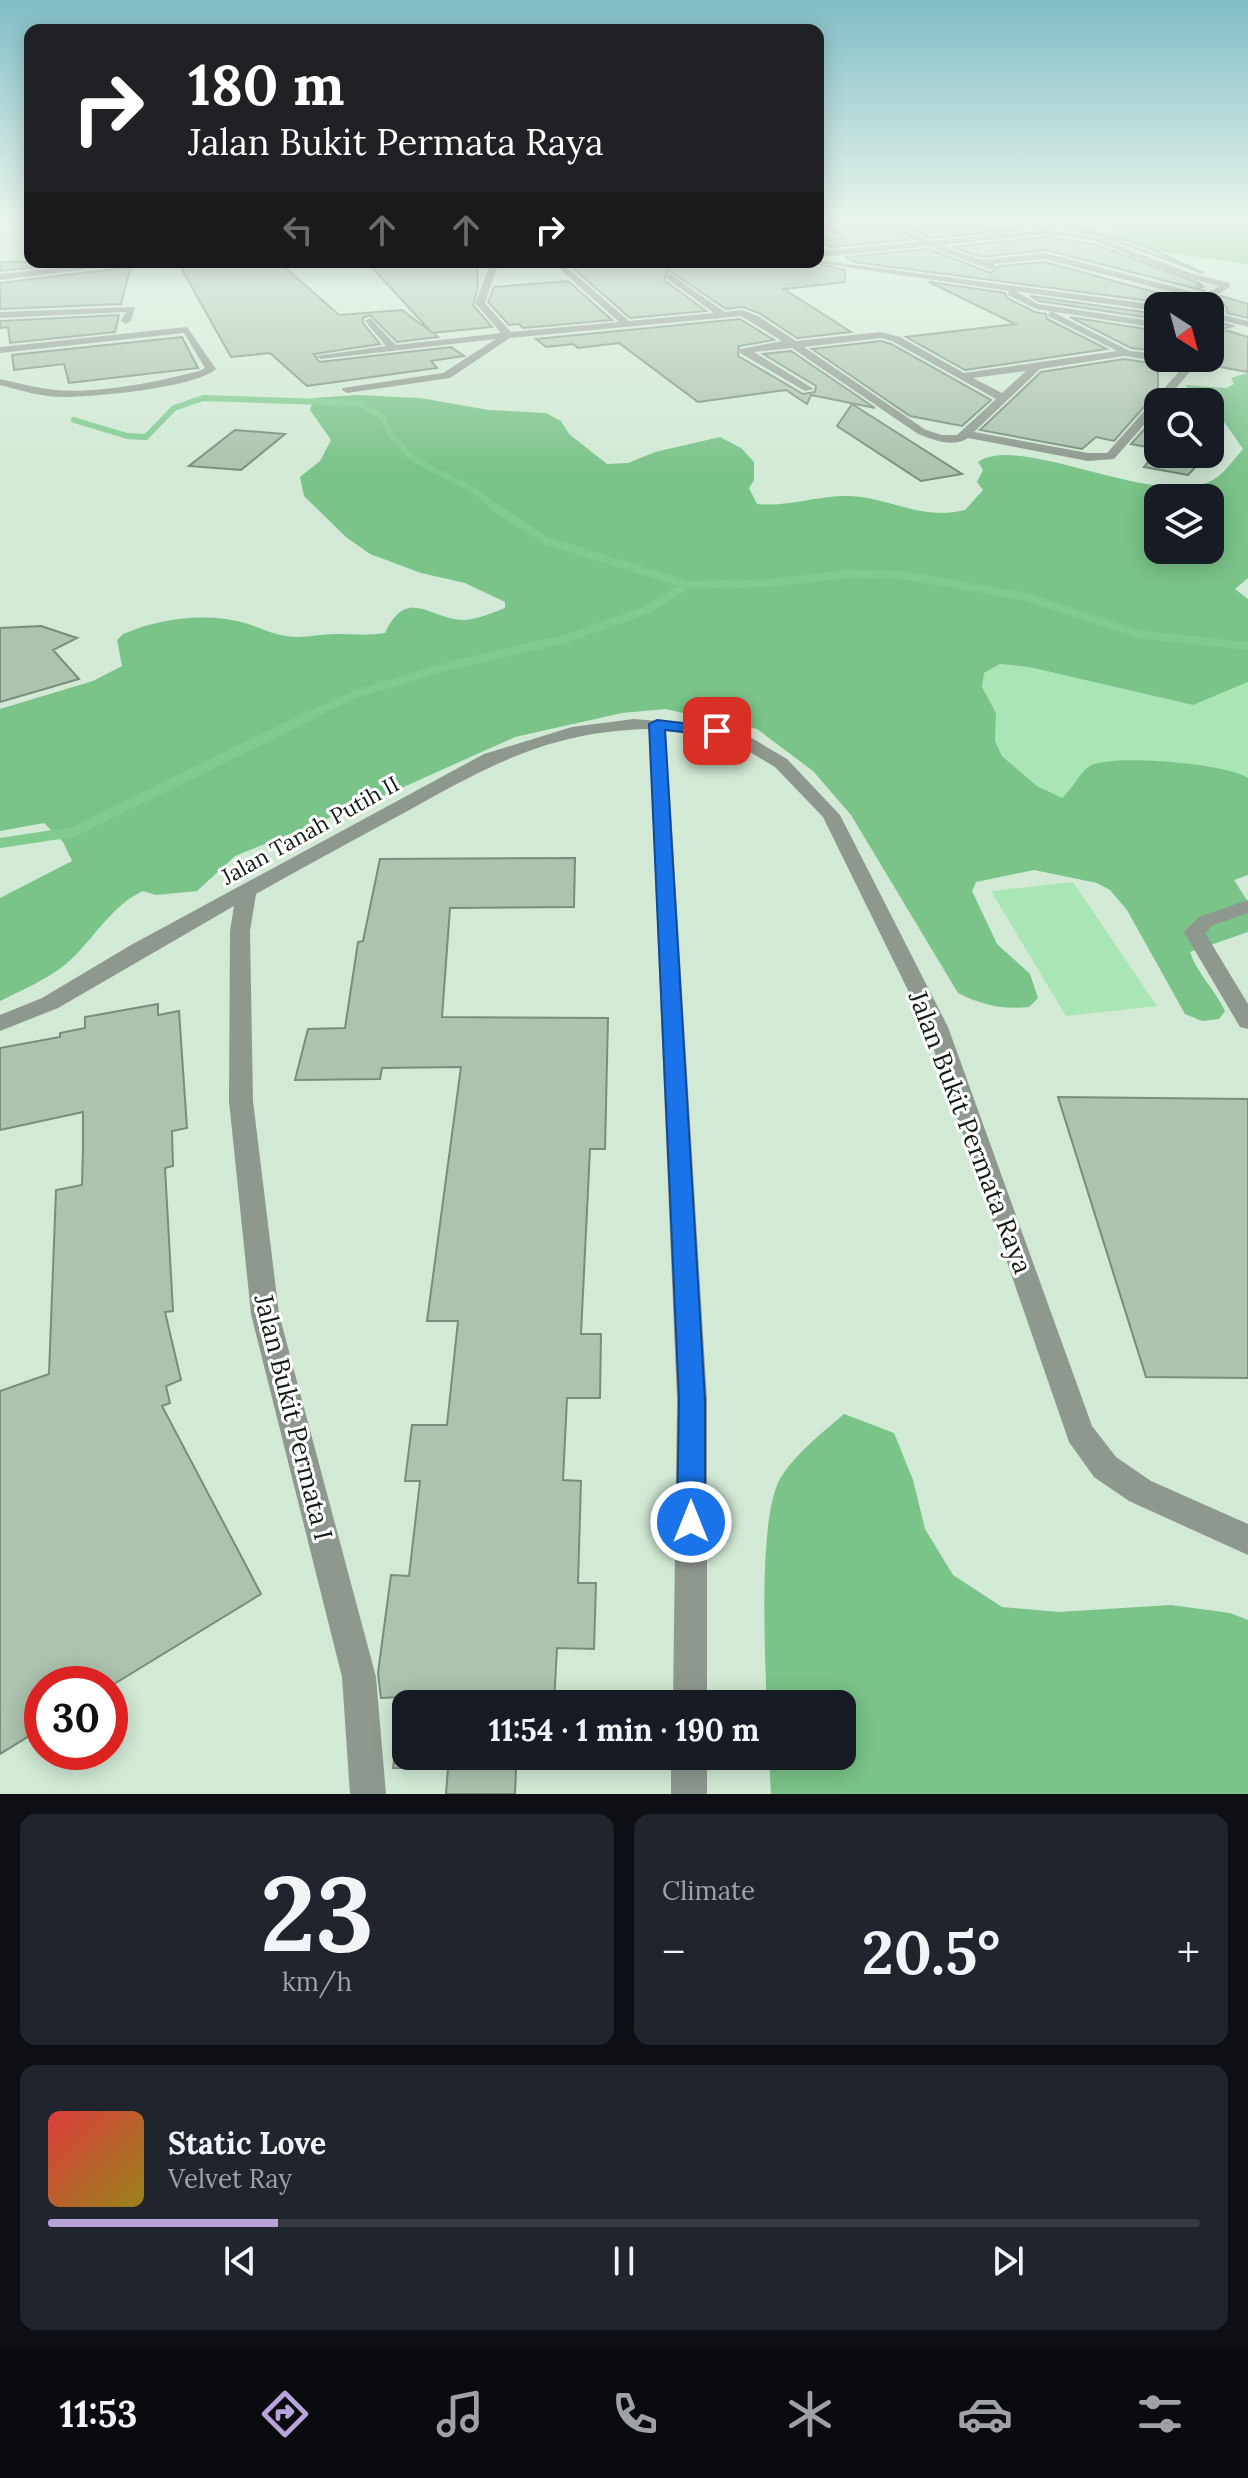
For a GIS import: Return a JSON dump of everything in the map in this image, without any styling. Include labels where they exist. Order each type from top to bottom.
[{"type":"street","points":[[480,303],[508,335]]},
{"type":"street","points":[[603,303],[626,323]]},
{"type":"street","points":[[706,303],[722,314]]},
{"type":"street","points":[[1030,303],[1124,353]]},
{"type":"street","points":[[1118,303],[1144,306]]},
{"type":"street","points":[[1036,306],[1144,323]]},
{"type":"street","points":[[0,315],[132,309],[126,321]]},
{"type":"street","points":[[321,356],[739,313],[751,316],[922,432],[950,440],[960,439],[966,434],[1037,366]]},
{"type":"street","points":[[1224,318],[1248,324]]},
{"type":"street","points":[[370,321],[394,348]]},
{"type":"street","points":[[0,350],[187,330],[211,369],[204,375],[64,394],[0,382]]},
{"type":"street","points":[[347,390],[446,376],[508,335]]},
{"type":"street","points":[[809,389],[744,351],[885,336],[1004,399]]},
{"type":"street","points":[[962,376],[1124,353],[1144,356]]},
{"type":"street","points":[[1170,388],[1185,372]]},
{"type":"street","points":[[966,434],[1088,457],[1110,456],[1144,418]]},
{"type":"street","name":"Jalan Tanah Putih II","points":[[0,1024],[50,1003],[138,950],[502,752],[539,737],[565,732],[629,724],[657,724]]},
{"type":"street","points":[[657,724],[692,1400],[690,1690]]},
{"type":"street","name":"Jalan Bukit Permata Raya","points":[[657,724],[717,731],[744,741],[781,763],[831,815],[937,1027],[1080,1433],[1105,1467],[1140,1491],[1248,1540]]},
{"type":"street","name":"Jalan Bukit Permata I","points":[[246,893],[240,945],[241,1101],[265,1314],[359,1677],[368,1794]]},
{"type":"street","points":[[1248,906],[1206,921],[1194,932],[1248,1022]]},
{"type":"street","points":[[689,1770],[689,1794]]},
{"type":"green space","points":[[1248,373],[1248,578],[1235,589],[1248,599],[1248,682],[1193,705],[1029,667],[1000,664],[984,673],[982,687],[996,713],[995,741],[1002,756],[1037,786],[1062,798],[1086,769],[1102,762],[1170,762],[1218,768],[1248,778],[1248,875],[1234,880],[1248,902],[1248,932],[1190,952],[1225,1011],[1219,1019],[1202,1021],[1185,1014],[1127,910],[1110,890],[1097,883],[1034,870],[976,882],[972,891],[997,944],[1030,974],[1038,998],[1029,1007],[1011,1008],[984,1003],[958,993],[851,815],[813,771],[757,729],[665,709],[622,713],[515,737],[379,798],[235,856],[197,891],[156,895],[143,891],[111,915],[66,964],[0,1001],[0,898],[72,861],[63,842],[44,823],[0,831],[0,709],[93,681],[122,666],[117,640],[123,634],[167,621],[214,618],[245,623],[275,634],[305,637],[385,633],[393,619],[411,608],[462,620],[505,608],[505,602],[465,583],[421,573],[370,554],[346,537],[304,496],[300,477],[320,461],[331,440],[310,410],[314,398],[357,395],[420,398],[489,410],[546,413],[561,421],[569,434],[607,464],[628,463],[655,452],[720,437],[741,448],[754,462],[754,480],[749,488],[757,504],[843,496],[873,499],[932,513],[965,510],[983,490],[977,482],[983,470],[978,462],[998,455],[1024,456],[1147,484],[1144,484],[1144,564],[1224,564],[1224,484],[1199,484],[1213,480],[1243,449],[1224,423],[1224,388],[1187,388],[1186,385],[1226,388],[1234,384],[1231,378]]},
{"type":"green space","points":[[1000,664],[1029,667],[1193,705],[1248,682],[1248,778],[1203,767],[1123,761],[1100,770],[1062,799],[1037,786],[1002,756],[995,741],[996,713],[982,687],[984,673]]},
{"type":"green space","points":[[1073,882],[1157,1006],[1066,1016],[991,891]]},
{"type":"green space","points":[[844,1414],[894,1433],[913,1480],[925,1529],[953,1575],[1002,1607],[1059,1612],[1171,1605],[1230,1613],[1248,1620],[1248,1794],[771,1794],[770,1770],[856,1770],[856,1690],[766,1690],[764,1588],[773,1498],[786,1470]]},
{"type":"building","points":[[0,303],[121,303],[121,304],[0,309]]},
{"type":"building","points":[[201,303],[325,303],[339,315],[402,310],[438,337],[397,342],[370,315],[363,318],[363,323],[380,344],[314,354],[319,362],[451,347],[464,356],[431,361],[437,368],[307,386],[270,353],[231,357]]},
{"type":"building","points":[[404,303],[474,303],[492,327],[432,333]]},
{"type":"building","points":[[489,303],[593,303],[612,320],[523,328],[519,324],[509,325]]},
{"type":"building","points":[[613,303],[695,303],[706,311],[630,318]]},
{"type":"building","points":[[717,303],[805,303],[851,332],[797,338],[759,313],[743,307],[726,309]]},
{"type":"building","points":[[971,303],[1016,303],[1046,314],[1047,319],[1107,349],[965,370],[906,337],[1015,324]]},
{"type":"building","points":[[1050,303],[1078,303],[1144,312],[1144,317]]},
{"type":"building","points":[[1224,303],[1248,304],[1248,318],[1227,313]]},
{"type":"building","points":[[119,315],[115,332],[10,343],[8,327],[0,328],[0,321]]},
{"type":"building","points":[[1070,317],[1144,329],[1144,349],[1131,348]]},
{"type":"building","points":[[740,319],[774,340],[739,346],[738,356],[803,394],[815,392],[816,386],[763,354],[791,351],[875,408],[811,395],[807,404],[786,390],[698,402],[619,343],[578,348],[573,344],[546,347],[536,339]]},
{"type":"building","points":[[1224,330],[1248,337],[1248,372],[1224,368]]},
{"type":"building","points":[[182,337],[198,368],[69,383],[64,364],[14,370],[12,355]]},
{"type":"building","points":[[881,341],[991,400],[962,426],[910,416],[812,349]]},
{"type":"building","points":[[1124,359],[1144,362],[1144,372],[1158,372],[1158,388],[1144,388],[1144,407],[1114,441],[1096,437],[1082,449],[980,430],[1041,372]]},
{"type":"building","points":[[852,404],[962,474],[921,481],[837,426]]},
{"type":"building","points":[[235,430],[285,434],[241,470],[189,466]]},
{"type":"building","points":[[1144,430],[1144,446],[1131,444]]},
{"type":"building","points":[[1150,468],[1195,468],[1188,475]]},
{"type":"building","points":[[41,626],[77,638],[53,650],[79,679],[0,702],[0,628]]},
{"type":"building","points":[[575,858],[574,907],[450,908],[442,1017],[608,1018],[605,1149],[590,1149],[581,1334],[601,1334],[600,1398],[567,1398],[563,1480],[581,1481],[578,1583],[596,1583],[594,1649],[557,1648],[555,1690],[392,1690],[392,1697],[381,1698],[378,1673],[391,1575],[409,1576],[420,1481],[405,1481],[412,1425],[447,1425],[458,1321],[427,1321],[461,1067],[382,1068],[380,1079],[295,1080],[308,1029],[345,1028],[358,942],[363,941],[380,859]]},
{"type":"building","points":[[158,1004],[158,1015],[179,1011],[187,1128],[172,1131],[173,1166],[165,1168],[173,1311],[165,1312],[181,1380],[166,1386],[170,1403],[162,1406],[261,1594],[128,1675],[128,1666],[24,1666],[24,1739],[0,1754],[0,1391],[49,1374],[56,1190],[82,1185],[83,1112],[0,1130],[0,1048],[60,1037],[60,1033],[85,1028],[85,1017]]},
{"type":"building","points":[[1058,1097],[1248,1099],[1248,1378],[1146,1377]]},
{"type":"building","points":[[448,1770],[516,1770],[515,1794],[446,1794]]},
{"type":"waterway","points":[[74,420],[127,436],[146,437],[174,408],[203,398],[359,403],[382,417],[391,435],[413,459],[476,491],[495,508]]},
{"type":"waterway","points":[[493,506],[545,540],[687,585]]},
{"type":"waterway","points":[[687,585],[771,583],[846,574],[901,575],[1022,596],[1138,634],[1248,646]]},
{"type":"waterway","points":[[307,717],[355,694],[452,665],[565,639],[647,610],[687,585]]},
{"type":"waterway","points":[[0,843],[73,832],[311,715]]},
{"type":"route","points":[[691,1522],[692,1400],[657,724],[717,731]]}]
